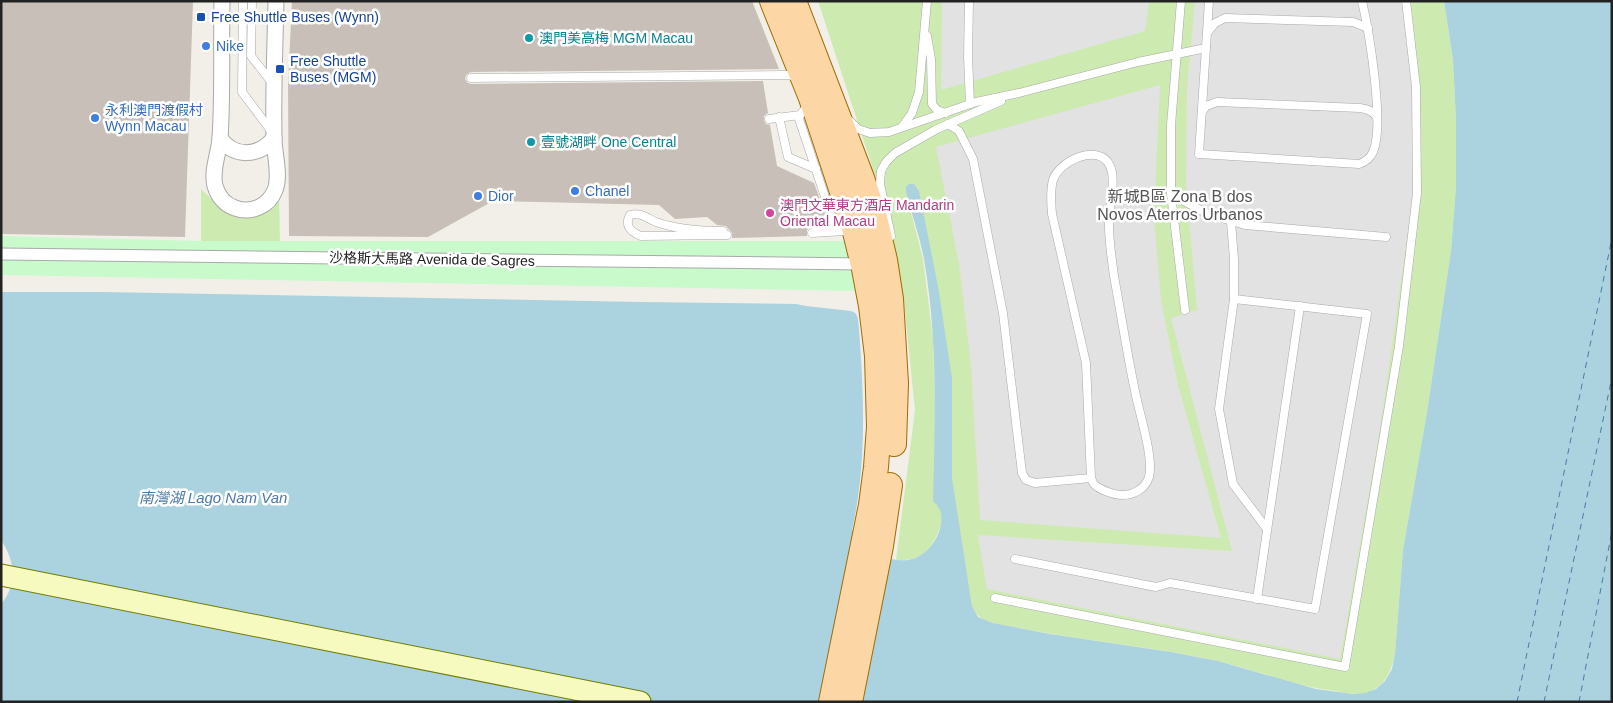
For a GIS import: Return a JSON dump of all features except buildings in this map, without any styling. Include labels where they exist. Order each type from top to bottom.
[{"type":"main road","points":[[772,1],[793,52],[805,98],[849,230],[863,264],[871,306],[877,356],[879,427],[871,505],[872,544],[850,702]]},
{"type":"main road","points":[[800,9],[875,218],[889,284],[896,383],[895,430],[890,484],[872,544],[831,702]]},
{"type":"main road","points":[[849,230],[860,224],[864,214],[862,178]]},
{"type":"main road","points":[[7,576],[640,702]]},
{"type":"street","points":[[222,1],[220,138],[214,175],[217,191],[222,200],[230,206],[246,210],[266,203],[275,191],[277,175],[274,136],[276,1]]},
{"type":"street","points":[[220,138],[231,149],[246,153],[262,149],[274,136]]},
{"type":"street","name":"沙格斯大馬路 Avenida de Sagres","points":[[1,254],[863,264]]},
{"type":"lane","points":[[244,1],[242,92],[274,136]]},
{"type":"lane","points":[[252,1],[251,56],[275,87]]},
{"type":"lane","points":[[901,128],[912,113],[919,92],[927,1]]},
{"type":"lane","points":[[969,1],[968,57],[970,104]]},
{"type":"lane","points":[[1181,1],[1171,125],[1171,194],[1185,310]]},
{"type":"lane","points":[[995,598],[1345,666],[1399,346],[1417,193],[1418,131],[1416,87],[1406,1]]},
{"type":"lane","points":[[1209,2],[1215,13],[1226,18]]},
{"type":"lane","points":[[1209,2],[1199,154],[1359,164],[1366,161],[1373,152],[1376,140],[1374,87],[1368,28],[1362,4]]},
{"type":"lane","points":[[1353,22],[1360,14],[1362,4]]},
{"type":"lane","points":[[1207,33],[1215,23],[1226,18],[1353,22],[1368,28]]},
{"type":"lane","points":[[925,32],[930,47],[934,116],[934,124],[930,132]]},
{"type":"lane","points":[[826,61],[845,112],[852,124],[858,129],[870,133],[890,132],[970,104],[1138,62],[1206,48]]},
{"type":"lane","points":[[779,76],[789,68],[793,52]]},
{"type":"lane","points":[[470,78],[794,77],[805,98],[799,119],[832,218],[837,227],[849,230]]},
{"type":"lane","points":[[1360,108],[1369,102],[1374,87]]},
{"type":"lane","points":[[1203,89],[1210,98],[1217,102]]},
{"type":"lane","points":[[893,245],[880,184],[881,171],[886,162],[895,153],[930,132],[1019,93]]},
{"type":"lane","points":[[769,119],[779,117],[805,98]]},
{"type":"lane","points":[[1202,113],[1206,106],[1217,102],[1360,108],[1374,113],[1376,118]]},
{"type":"lane","points":[[932,104],[937,110],[945,113]]},
{"type":"lane","points":[[779,117],[788,157],[816,169]]},
{"type":"lane","points":[[948,124],[959,131],[973,159],[1003,314],[1022,473],[1026,480],[1035,483],[1091,478]]},
{"type":"lane","points":[[1093,154],[1103,158],[1110,166],[1113,185],[1109,226],[1114,273],[1149,458],[1149,477],[1143,488],[1132,494],[1121,495],[1095,485],[1091,478],[1086,364],[1052,214],[1051,193],[1053,179],[1061,166],[1080,157],[1093,154]]},
{"type":"lane","points":[[1171,194],[1206,214],[1231,222],[1386,238]]},
{"type":"lane","points":[[638,214],[670,226],[725,233],[641,236],[630,230],[628,220],[630,215],[638,214]]},
{"type":"lane","points":[[832,218],[831,223],[827,227],[814,231],[849,230]]},
{"type":"lane","points":[[1231,222],[1234,259],[1234,298],[1218,409],[1233,484],[1267,529]]},
{"type":"lane","points":[[889,284],[894,261]]},
{"type":"lane","points":[[1014,559],[1156,587],[1170,583],[1315,609],[1367,314],[1234,298]]},
{"type":"lane","points":[[1257,599],[1300,306]]},
{"type":"green space","points":[[818,1],[1444,1],[1453,60],[1456,122],[1456,186],[1451,251],[1427,412],[1403,550],[1395,653],[1389,673],[1382,683],[1372,691],[1358,694],[1320,689],[1202,658],[1045,633],[989,622],[978,615],[972,606],[958,519],[941,524],[935,540],[920,556],[896,560],[915,410],[904,302],[887,212]],"holes":[[[906,193],[934,268],[938,286],[933,501],[935,407],[933,339],[923,259]]]},
{"type":"green space","points":[[201,189],[216,203],[230,211],[279,194],[280,241],[201,241]]},
{"type":"green space","points":[[1,236],[201,241],[846,241],[858,291],[1,275]]},
{"type":"shaded area","points":[[942,1],[1149,1],[1145,31],[941,90]]},
{"type":"shaded area","points":[[1195,1],[1404,1],[1412,63],[1415,125],[1413,196],[1381,423],[1340,659],[987,589],[978,535],[1232,551],[1171,318],[1197,310],[1186,185],[1187,87]]},
{"type":"shaded area","points":[[1160,85],[1154,218],[1161,301],[1178,385],[1221,538],[980,520],[971,366],[959,264],[936,147]]},
{"type":"water","name":"南灣湖 Lago Nam Van","points":[[1444,1],[1612,1],[1612,702],[1,702],[1,604],[10,589],[13,572],[6,548],[1,540],[1,292],[103,292],[796,304],[851,311],[857,315],[858,323],[863,430],[860,480],[852,530],[855,531],[849,548],[896,560],[908,560],[919,556],[930,547],[938,535],[941,520],[940,509],[933,501],[934,349],[932,319],[924,259],[906,193],[906,187],[909,184],[914,184],[919,191],[938,286],[952,378],[952,478],[972,606],[978,617],[993,623],[1050,634],[1218,661],[1316,689],[1353,694],[1365,693],[1376,689],[1385,681],[1392,669],[1395,653],[1403,550],[1427,412],[1451,251],[1456,186],[1456,122],[1453,60]]},
{"type":"ferry route","points":[[1517,702],[1612,238]]},
{"type":"ferry route","points":[[1544,702],[1612,377]]},
{"type":"ferry route","points":[[1579,702],[1612,531]]},
{"type":"place","name":"Free Shuttle Buses (Wynn)","points":[[201,17]]},
{"type":"place","name":"澳門美高梅 MGM Macau","points":[[529,38]]},
{"type":"place","name":"Nike","points":[[206,46]]},
{"type":"place","name":"Free Shuttle Buses (MGM)","points":[[280,69]]},
{"type":"place","name":"永利澳門渡假村 Wynn Macau","points":[[95,118]]},
{"type":"place","name":"壹號湖畔 One Central","points":[[531,142]]},
{"type":"place","name":"Chanel","points":[[575,191]]},
{"type":"place","name":"Dior","points":[[478,196]]},
{"type":"place","name":"澳門文華東方酒店 Mandarin Oriental Macau","points":[[770,213]]},
{"type":"district","name":"新城B區 Zona B dos Novos Aterros Urbanos","points":[[1180,205]]}]
